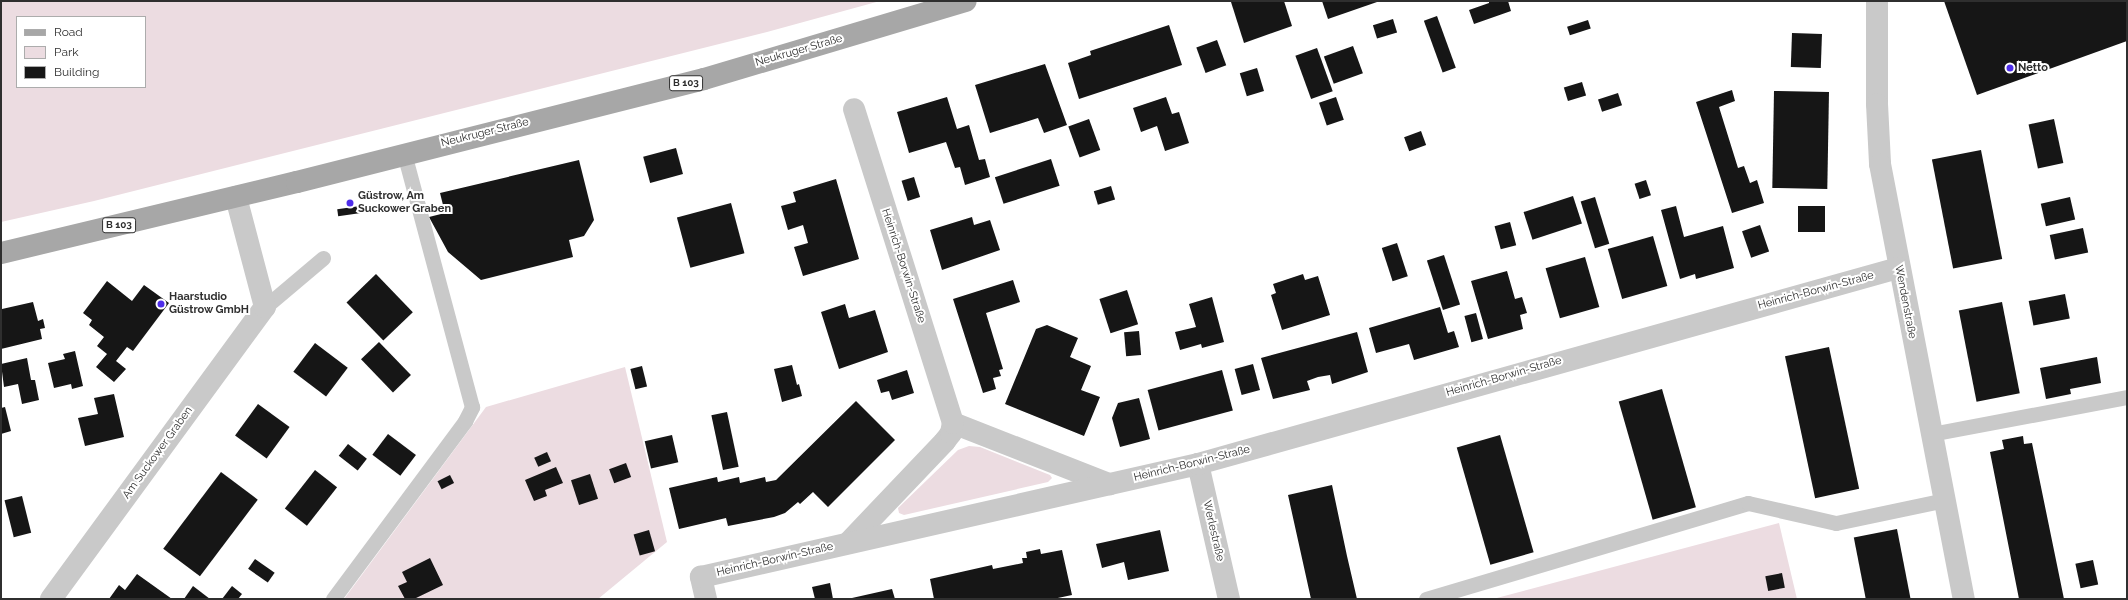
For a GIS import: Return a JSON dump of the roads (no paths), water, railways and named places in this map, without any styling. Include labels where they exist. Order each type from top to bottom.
[{"type":"main road","name":"Neukruger Straße","points":[[1,253],[236,197],[704,79],[966,1]]},
{"type":"street","name":"Wendenstraße","points":[[1877,1],[1877,104],[1880,164],[1898,268],[1964,599]]},
{"type":"street","name":"Heinrich-Borwin-Straße","points":[[848,543],[945,441],[951,433],[953,423],[854,109]]},
{"type":"street","points":[[236,197],[265,307]]},
{"type":"street","name":"Heinrich-Borwin-Straße","points":[[706,599],[701,576],[1198,464],[1898,268]]},
{"type":"street","name":"Am Suckower Graben","points":[[51,599],[265,307]]},
{"type":"street","points":[[953,423],[1109,484]]},
{"type":"street","name":"Werlestraße","points":[[1198,464],[1228,599]]},
{"type":"lane","points":[[333,599],[465,421],[472,407],[404,154]]},
{"type":"lane","name":"Am Suckower Graben","points":[[265,307],[323,258]]},
{"type":"lane","points":[[1931,434],[2127,397]]},
{"type":"lane","points":[[1426,599],[1748,503],[1836,523],[1944,500]]},
{"type":"place","name":"Netto","points":[[2010,68]]},
{"type":"place","name":"Güstrow, Am Suckower Graben","points":[[350,203]]},
{"type":"place","name":"Haarstudio Güstrow GmbH","points":[[161,304]]}]
